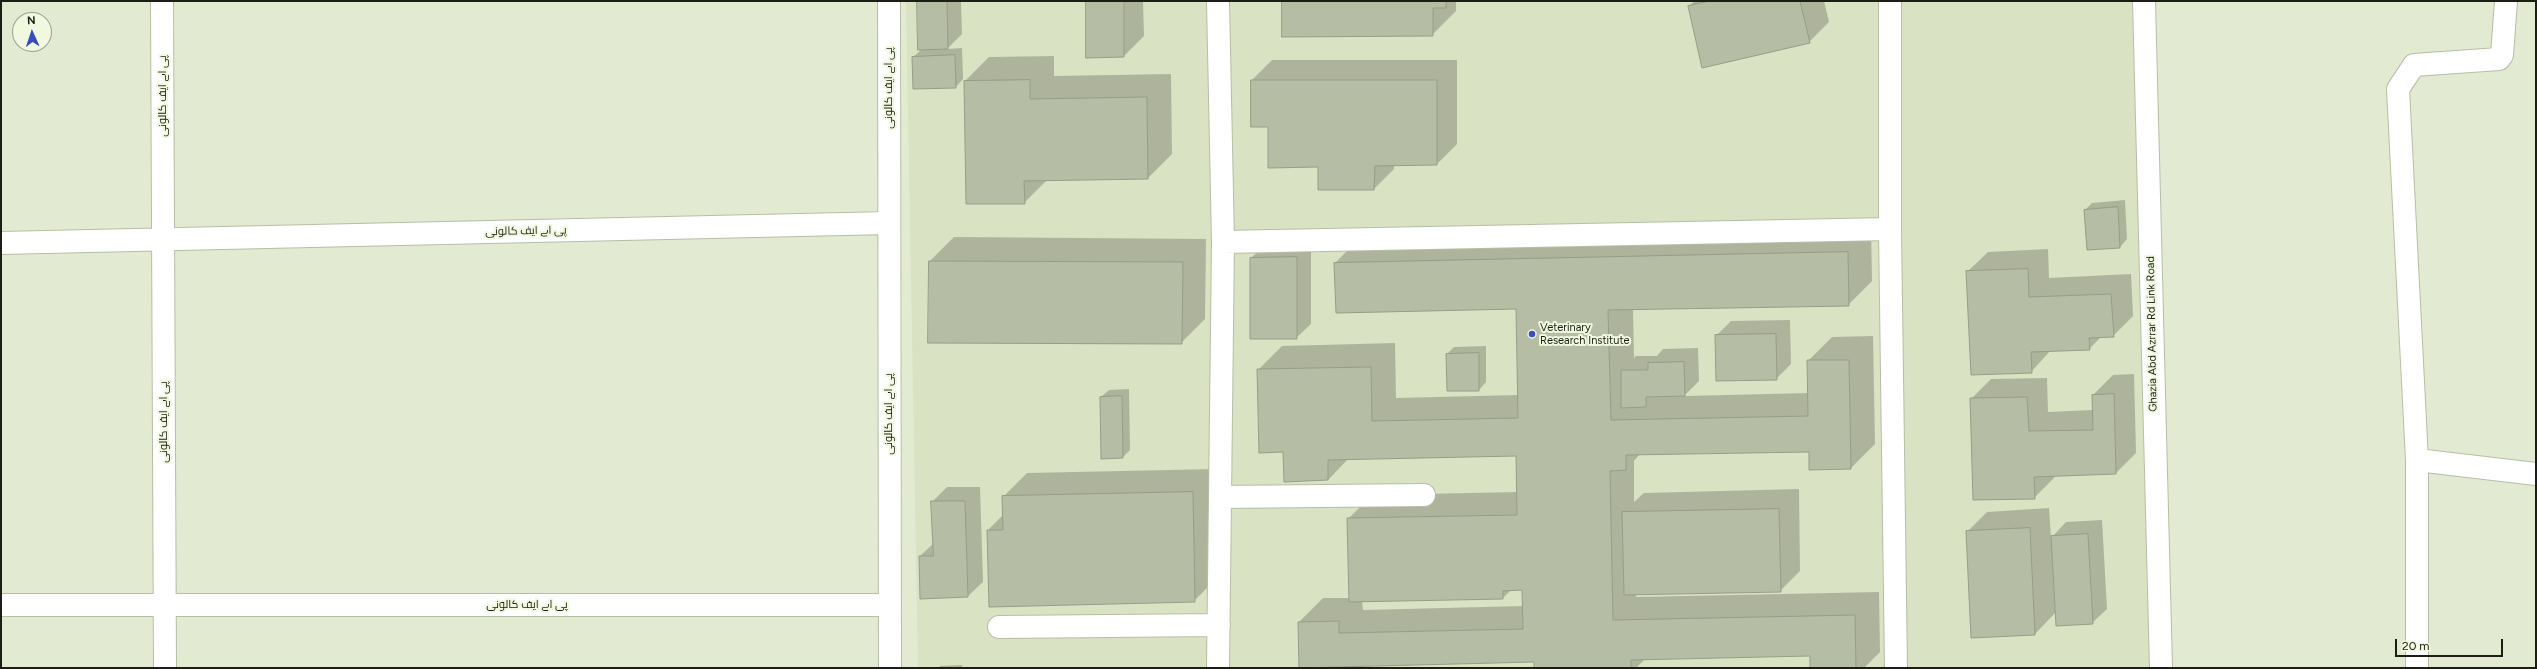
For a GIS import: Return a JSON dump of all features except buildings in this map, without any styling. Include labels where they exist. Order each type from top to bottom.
[{"type":"street","name":"پی اے ایف کالونی","points":[[162,1],[165,668]]},
{"type":"street","name":"پی اے ایف کالونی","points":[[889,1],[890,668]]},
{"type":"street","points":[[1218,1],[1223,242],[1218,668]]},
{"type":"street","points":[[1890,1],[1890,229],[1896,668]]},
{"type":"street","name":"Ghazia Abd Azrrar Rd Link Road","points":[[2144,1],[2161,668]]},
{"type":"street","points":[[2417,668],[2417,460],[2398,89],[2414,64],[2499,59],[2502,55],[2506,1]]},
{"type":"street","name":"پی اے ایف کالونی","points":[[1,243],[889,223]]},
{"type":"street","points":[[1223,242],[1890,229]]},
{"type":"street","points":[[2417,460],[2536,474]]},
{"type":"street","points":[[1220,498],[1424,495]]},
{"type":"street","name":"پی اے ایف کالونی","points":[[1,605],[890,605]]},
{"type":"street","points":[[999,627],[1218,625]]},
{"type":"shaded area","name":"Veterinary Research Institute","points":[[906,1],[2144,1],[2161,668],[918,668]]},
{"type":"place","name":"Veterinary Research Institute","points":[[1532,334]]}]
